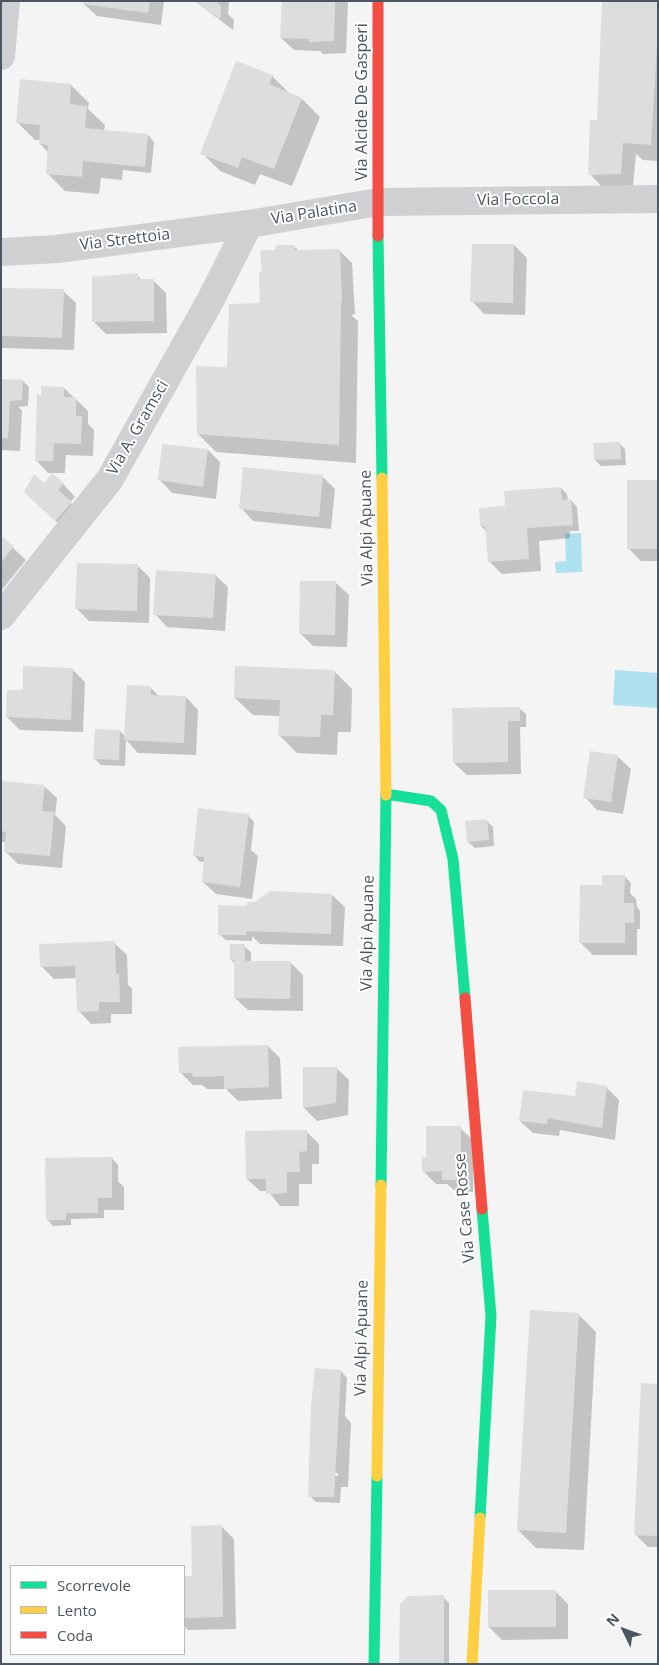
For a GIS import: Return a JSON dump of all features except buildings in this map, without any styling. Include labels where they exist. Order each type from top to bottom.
[{"type":"main road","name":"Via Alcide De Gasperi","points":[[378,1],[378,202]]},
{"type":"main road","name":"Via Alpi Apuane","points":[[374,1664],[386,794],[378,202]]},
{"type":"main road","name":"Via Case Rosse","points":[[386,794],[431,801],[441,810],[453,859],[491,1316],[472,1664]]},
{"type":"street","points":[[1,56],[6,1]]},
{"type":"street","name":"Via Foccola","points":[[378,202],[658,199]]},
{"type":"street","name":"Via Palatina","points":[[249,224],[378,202]]},
{"type":"street","name":"Via Strettoia","points":[[1,252],[57,249],[249,224]]},
{"type":"street","name":"Via A. Gramsci","points":[[1,616],[110,479],[210,302],[249,224]]},
{"type":"water","points":[[581,533],[582,572],[556,573],[555,562],[566,561],[565,534]]},
{"type":"water","points":[[615,670],[658,673],[658,708],[613,705]]},
{"type":"traffic: fast","points":[[378,236],[382,478]]},
{"type":"traffic: fast","points":[[386,794],[431,801],[441,810],[453,859],[465,998]]},
{"type":"traffic: fast","points":[[381,1185],[386,795]]},
{"type":"traffic: fast","points":[[480,1518],[491,1316],[482,1209]]},
{"type":"traffic: fast","points":[[374,1664],[377,1476]]},
{"type":"traffic: slow","points":[[382,478],[386,795]]},
{"type":"traffic: slow","points":[[377,1476],[381,1185]]},
{"type":"traffic: slow","points":[[472,1664],[480,1518]]},
{"type":"traffic: jam","points":[[378,1],[378,236]]},
{"type":"traffic: jam","points":[[465,998],[482,1209]]}]
